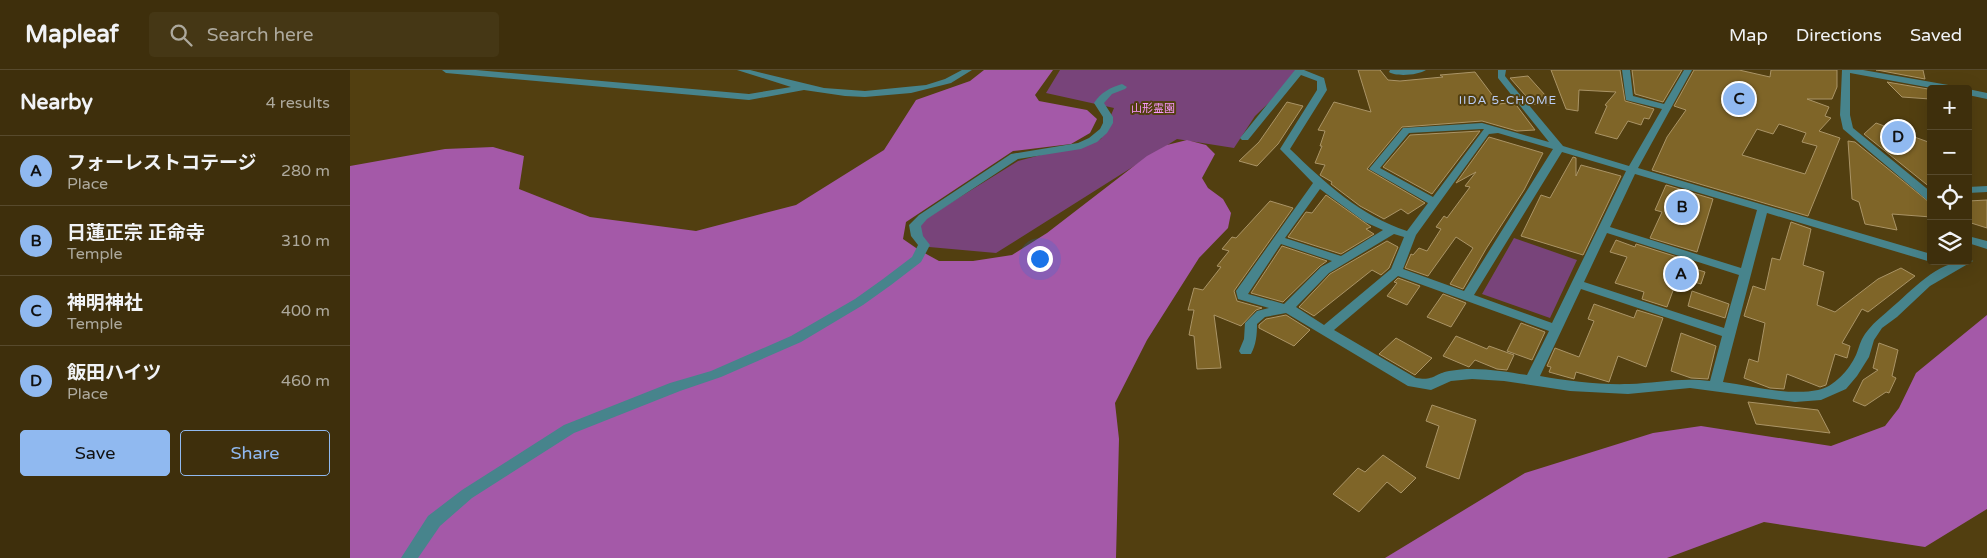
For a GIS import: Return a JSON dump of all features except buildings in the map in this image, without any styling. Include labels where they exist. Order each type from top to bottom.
[{"type":"street","points":[[446,70],[749,97],[802,88]]},
{"type":"street","points":[[741,70],[802,88],[853,95],[886,94],[928,87],[956,79],[968,70]]},
{"type":"street","points":[[773,80],[776,70]]},
{"type":"street","points":[[1393,72],[1422,70]]},
{"type":"street","points":[[1502,70],[1501,76],[1509,87],[1559,148]]},
{"type":"street","points":[[1626,70],[1629,98],[1666,107]]},
{"type":"street","points":[[1531,380],[1606,229],[1632,170],[1688,70]]},
{"type":"street","points":[[1927,193],[1848,129],[1845,115],[1847,70],[1931,85]]},
{"type":"street","points":[[1245,138],[1299,71],[1321,80],[1322,90],[1285,150],[1318,183],[1369,220],[1410,235]]},
{"type":"street","points":[[409,558],[434,521],[467,494],[569,429],[675,387],[716,374],[796,339],[859,302],[917,260],[924,245],[917,236],[915,225],[922,217],[1015,156],[1081,146],[1093,140],[1104,131],[1108,123],[1108,117],[1099,103],[1102,97],[1122,87]]},
{"type":"street","points":[[1972,93],[1987,96]]},
{"type":"street","points":[[1434,202],[1374,169],[1406,130],[1482,126],[1927,257]]},
{"type":"street","points":[[1325,331],[1396,270],[1410,235],[1434,202],[1486,132],[1498,130]]},
{"type":"street","points":[[1468,297],[1559,148]]},
{"type":"street","points":[[1318,183],[1242,291],[1242,296],[1294,311],[1414,382],[1431,385],[1449,376],[1472,374],[1504,376],[1570,386],[1628,389],[1690,383],[1795,397],[1821,395],[1841,385],[1852,373],[1862,357],[1868,339],[1878,325],[1893,314],[1926,282],[1952,265]]},
{"type":"street","points":[[1972,190],[1987,189]]},
{"type":"street","points":[[1715,386],[1763,209]]},
{"type":"street","points":[[1246,351],[1250,339],[1250,323],[1261,314],[1286,309],[1325,270],[1394,229]]},
{"type":"street","points":[[1606,229],[1745,273]]},
{"type":"street","points":[[1278,240],[1342,260]]},
{"type":"street","points":[[1972,240],[1987,245]]},
{"type":"street","points":[[1396,270],[1556,329]]},
{"type":"street","points":[[1578,284],[1729,334]]},
{"type":"green space","name":"山形霊園","points":[[1060,70],[1303,70],[1255,116],[1234,148],[1177,139],[996,253],[929,247],[915,225],[1018,161],[1101,139],[1114,108],[1046,93]]},
{"type":"green space","points":[[1514,238],[1577,260],[1550,318],[1482,294]]},
{"type":"shaded area","points":[[984,70],[1053,70],[1035,95],[1039,101],[1087,110],[1097,119],[1090,133],[1071,144],[1013,151],[906,222],[903,239],[919,250],[939,261],[973,261],[1012,255],[1047,233],[1147,156],[1167,145],[1187,140],[1206,145],[1215,154],[1202,178],[1208,188],[1223,199],[1231,213],[1228,228],[1199,258],[1147,340],[1115,403],[1119,439],[1116,558],[350,558],[350,166],[445,149],[493,147],[524,156],[519,189],[590,217],[696,231],[796,205],[884,150],[916,100],[970,81]]},
{"type":"shaded area","points":[[1987,315],[1987,509],[1925,547],[1764,522],[1667,558],[1385,558],[1525,473],[1653,433],[1701,426],[1831,446],[1885,426],[1899,408],[1916,373]]},
{"type":"place","name":"神明神社","points":[[1739,99]]},
{"type":"place","name":"飯田ハイツ","points":[[1898,137]]},
{"type":"place","name":"日蓮正宗 正命寺","points":[[1682,207]]},
{"type":"place","name":"フォーレストコテージ","points":[[1681,274]]},
{"type":"district","name":"IIDA 5-CHOME","points":[[1508,100]]}]
